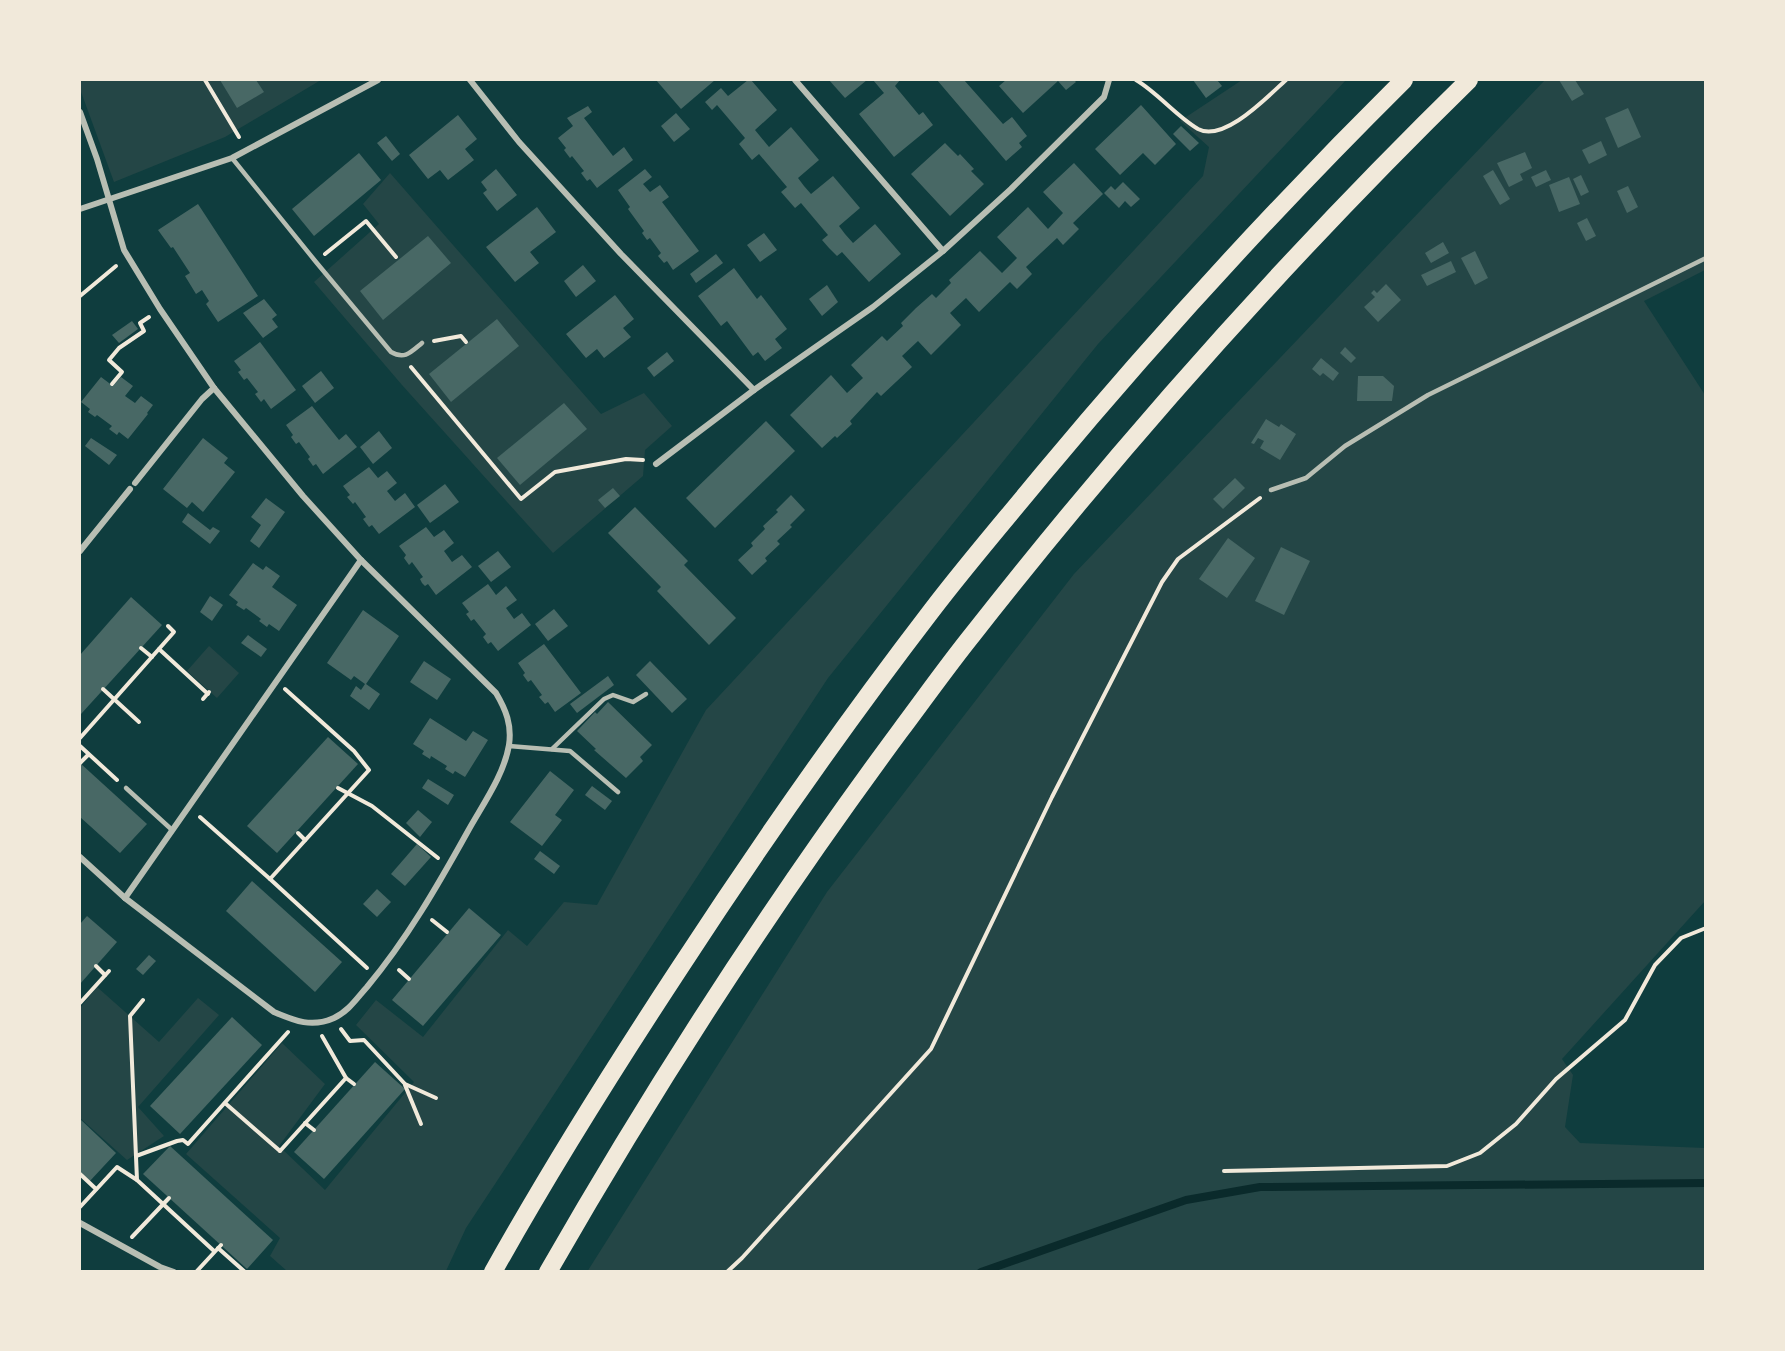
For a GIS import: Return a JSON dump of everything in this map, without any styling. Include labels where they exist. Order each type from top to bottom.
[{"type":"highway","points":[[494,1272],[622,1056],[741,874],[811,774],[933,609],[1055,459],[1154,343],[1311,173],[1404,80]]},
{"type":"highway","points":[[548,1272],[666,1073],[783,895],[844,807],[971,636],[1113,462],[1192,370],[1341,210],[1469,80]]},
{"type":"street","points":[[80,209],[232,158],[378,80]]},
{"type":"street","points":[[470,80],[534,159],[621,254],[754,390]]},
{"type":"street","points":[[795,80],[943,251]]},
{"type":"street","points":[[656,464],[754,390],[873,307],[943,251],[1011,189],[1104,97],[1109,80]]},
{"type":"street","points":[[80,112],[97,159],[124,250],[160,309],[214,388],[251,435],[361,560],[496,693],[506,710],[510,727],[509,746],[494,785],[422,912],[376,976],[347,1010],[315,1024],[296,1022],[274,1012],[125,898],[80,857]]},
{"type":"street","points":[[135,483],[202,399],[214,388]]},
{"type":"street","points":[[80,550],[130,489]]},
{"type":"street","points":[[125,898],[361,560]]},
{"type":"street","points":[[80,1223],[160,1267],[174,1272]]},
{"type":"lane","points":[[232,158],[391,352],[399,357],[408,355],[422,343]]},
{"type":"lane","points":[[1271,490],[1306,478],[1345,446],[1428,395],[1706,258]]},
{"type":"lane","points":[[552,749],[604,699],[613,695],[633,702],[646,694]]},
{"type":"lane","points":[[509,746],[570,751],[618,792]]},
{"type":"lane","points":[[126,788],[171,829]]},
{"type":"path","points":[[205,80],[247,151]]},
{"type":"path","points":[[1136,80],[1199,130],[1220,131],[1252,111],[1286,80]]},
{"type":"path","points":[[316,262],[366,220],[396,257]]},
{"type":"path","points":[[80,296],[128,256]]},
{"type":"path","points":[[112,384],[123,372],[109,360],[119,348],[144,330],[140,323],[160,309]]},
{"type":"path","points":[[422,343],[461,336],[466,342]]},
{"type":"path","points":[[408,355],[409,366],[521,499],[555,472],[626,459]]},
{"type":"path","points":[[727,1272],[931,1049],[1052,797],[1162,582],[1178,558],[1271,490]]},
{"type":"path","points":[[80,738],[174,632],[168,626]]},
{"type":"path","points":[[141,648],[152,657]]},
{"type":"path","points":[[159,649],[209,693],[203,699]]},
{"type":"path","points":[[270,879],[369,770],[354,750],[276,681]]},
{"type":"path","points":[[103,689],[139,723]]},
{"type":"path","points":[[80,746],[126,788]]},
{"type":"path","points":[[80,763],[88,754]]},
{"type":"path","points":[[339,788],[372,806],[448,866]]},
{"type":"path","points":[[188,806],[376,976]]},
{"type":"path","points":[[298,833],[305,840]]},
{"type":"path","points":[[1224,1172],[1447,1166],[1480,1153],[1516,1124],[1556,1079],[1625,1020],[1655,965],[1681,938],[1706,928]]},
{"type":"path","points":[[80,1003],[107,973],[96,966]]},
{"type":"path","points":[[137,1180],[130,1016],[143,1000]]},
{"type":"path","points":[[333,1018],[350,1041],[364,1040],[405,1084],[421,1124]]},
{"type":"path","points":[[136,1156],[177,1141],[183,1140],[188,1144],[296,1022]]},
{"type":"path","points":[[315,1024],[334,1060],[346,1078],[354,1084]]},
{"type":"path","points":[[225,1102],[280,1151],[346,1078]]},
{"type":"path","points":[[405,1084],[436,1098]]},
{"type":"path","points":[[305,1123],[314,1130]]},
{"type":"path","points":[[80,1207],[117,1167],[137,1180],[245,1272]]},
{"type":"path","points":[[80,1174],[96,1189]]},
{"type":"path","points":[[123,1247],[169,1198]]},
{"type":"path","points":[[196,1272],[217,1248]]},
{"type":"shaded area","points":[[80,80],[321,80],[225,137],[114,182],[80,89]]},
{"type":"shaded area","points":[[1242,80],[1346,80],[1098,344],[828,678],[466,1228],[446,1271],[287,1271],[270,1256],[280,1238],[186,1154],[282,1043],[325,1084],[279,1146],[325,1190],[414,1082],[356,1025],[376,1000],[423,1037],[508,930],[527,946],[564,902],[597,905],[706,710],[1203,176],[1209,147],[1180,121]]},
{"type":"shaded area","points":[[1545,80],[1705,80],[1705,270],[1644,301],[1705,395],[1705,901],[1562,1059],[1573,1075],[1565,1127],[1580,1143],[1705,1148],[1705,1271],[587,1272],[827,892],[1074,574]]},
{"type":"shaded area","points":[[390,173],[601,414],[644,393],[672,426],[645,450],[643,476],[553,553],[402,385],[314,282],[379,224],[363,204]]},
{"type":"shaded area","points":[[209,646],[239,673],[217,698],[187,671]]},
{"type":"shaded area","points":[[97,987],[159,1042],[198,998],[219,1015],[138,1107],[164,1136],[127,1160],[80,1118],[80,1008]]},
{"type":"building","points":[[220,80],[256,80],[264,92],[237,108]]},
{"type":"building","points":[[656,80],[715,80],[681,109]]},
{"type":"building","points":[[751,80],[777,110],[755,130],[769,147],[791,127],[819,160],[798,178],[804,186],[811,194],[833,176],[860,208],[839,226],[845,234],[853,243],[875,224],[901,254],[869,282],[842,252],[837,256],[822,240],[828,235],[801,203],[795,208],[781,192],[787,187],[759,154],[752,160],[739,144],[745,138],[717,105],[712,110],[705,102],[721,88],[728,96]]},
{"type":"building","points":[[829,80],[867,80],[845,98]]},
{"type":"building","points":[[873,80],[900,80],[895,86],[919,115],[923,112],[933,125],[894,157],[859,114],[884,93]]},
{"type":"building","points":[[937,80],[964,80],[1003,124],[1012,117],[1027,136],[1019,143],[1022,147],[1006,161]]},
{"type":"building","points":[[1006,80],[1074,80],[1076,82],[1066,90],[1058,81],[1023,113],[999,86]]},
{"type":"building","points":[[1193,80],[1217,80],[1222,86],[1206,98]]},
{"type":"building","points":[[1559,80],[1575,80],[1584,94],[1572,101]]},
{"type":"building","points":[[1141,105],[1176,144],[1155,165],[1143,153],[1120,175],[1095,149]]},
{"type":"building","points":[[588,106],[592,112],[584,118],[613,156],[624,147],[633,160],[597,188],[590,179],[587,181],[581,173],[584,171],[572,156],[570,158],[558,138],[573,126],[567,118]]},
{"type":"building","points":[[1628,108],[1641,137],[1618,148],[1605,118]]},
{"type":"building","points":[[676,113],[690,129],[674,142],[661,126]]},
{"type":"building","points":[[458,115],[477,139],[465,149],[474,160],[448,180],[440,170],[428,179],[409,155]]},
{"type":"building","points":[[1181,126],[1199,143],[1190,151],[1173,134]]},
{"type":"building","points":[[386,136],[400,154],[392,161],[377,143]]},
{"type":"building","points":[[1601,141],[1607,155],[1589,164],[1582,150]]},
{"type":"building","points":[[945,143],[958,156],[960,154],[974,169],[971,171],[984,184],[950,216],[911,174]]},
{"type":"building","points":[[1525,152],[1532,168],[1520,174],[1523,180],[1509,187],[1497,163]]},
{"type":"building","points":[[359,153],[381,180],[314,236],[292,209]]},
{"type":"building","points":[[1074,163],[1103,194],[1073,223],[1079,229],[1063,245],[1057,238],[1026,267],[1032,274],[1017,289],[1010,282],[979,312],[966,298],[950,313],[961,325],[931,355],[918,341],[902,356],[912,367],[881,396],[877,392],[850,421],[852,424],[822,448],[790,415],[831,375],[847,393],[863,378],[851,365],[882,336],[887,341],[903,326],[901,323],[932,294],[936,298],[951,283],[949,280],[980,251],[1002,273],[1017,258],[997,237],[1028,207],[1048,229],[1063,213],[1043,192]]},
{"type":"building","points":[[496,169],[517,195],[497,211],[483,193],[487,190],[481,182]]},
{"type":"building","points":[[645,169],[652,177],[643,184],[650,192],[660,185],[669,197],[662,202],[699,251],[673,270],[667,261],[664,263],[658,256],[661,253],[650,238],[647,240],[642,233],[644,231],[618,190]]},
{"type":"building","points":[[1493,170],[1510,199],[1500,205],[1483,176]]},
{"type":"building","points":[[1546,170],[1551,180],[1536,187],[1531,177]]},
{"type":"building","points":[[1581,175],[1589,192],[1581,196],[1573,179]]},
{"type":"building","points":[[1569,177],[1580,204],[1559,212],[1549,185]]},
{"type":"building","points":[[1123,182],[1140,199],[1131,207],[1125,201],[1119,208],[1104,193],[1111,186],[1115,190]]},
{"type":"building","points":[[1628,186],[1638,207],[1627,213],[1617,191]]},
{"type":"building","points":[[198,204],[258,296],[218,322],[206,304],[209,301],[202,290],[196,294],[185,276],[190,273],[173,247],[171,248],[158,230]]},
{"type":"building","points":[[537,207],[556,232],[530,252],[539,263],[515,282],[486,247]]},
{"type":"building","points":[[1587,218],[1596,236],[1586,241],[1577,223]]},
{"type":"building","points":[[764,233],[777,250],[760,262],[747,245]]},
{"type":"building","points":[[428,236],[451,263],[383,320],[360,291]]},
{"type":"building","points":[[1443,242],[1449,253],[1431,263],[1425,253]]},
{"type":"building","points":[[1475,251],[1488,278],[1475,285],[1461,258]]},
{"type":"building","points":[[716,254],[723,263],[696,283],[690,274]]},
{"type":"building","points":[[1451,261],[1456,272],[1427,286],[1421,275]]},
{"type":"building","points":[[583,265],[596,281],[576,297],[564,281]]},
{"type":"building","points":[[734,268],[757,299],[761,295],[787,329],[775,339],[782,348],[765,361],[758,352],[753,356],[727,321],[721,326],[698,296]]},
{"type":"building","points":[[1386,284],[1401,300],[1378,322],[1364,307],[1375,297],[1371,293],[1374,290],[1377,293]]},
{"type":"building","points":[[827,285],[838,302],[822,316],[809,299]]},
{"type":"building","points":[[615,295],[634,319],[623,328],[631,337],[604,358],[597,349],[586,358],[566,334]]},
{"type":"building","points":[[264,299],[277,315],[272,319],[278,327],[263,338],[243,313]]},
{"type":"building","points":[[497,319],[519,346],[451,402],[429,374]]},
{"type":"building","points":[[132,321],[138,329],[119,343],[112,335]]},
{"type":"building","points":[[260,342],[296,390],[271,409],[264,399],[261,402],[255,394],[258,392],[247,378],[244,380],[238,372],[241,370],[234,361]]},
{"type":"building","points":[[1345,347],[1356,358],[1351,363],[1340,353]]},
{"type":"building","points":[[667,352],[674,361],[654,377],[647,368]]},
{"type":"building","points":[[1321,358],[1339,373],[1333,381],[1323,373],[1320,376],[1312,369]]},
{"type":"building","points":[[321,371],[334,388],[315,403],[302,386]]},
{"type":"building","points":[[1358,376],[1383,376],[1394,386],[1392,401],[1357,401]]},
{"type":"building","points":[[101,377],[113,386],[121,377],[133,386],[125,396],[135,403],[141,396],[153,405],[128,439],[119,432],[117,435],[109,429],[112,426],[97,415],[95,417],[88,412],[90,409],[81,402]]},
{"type":"building","points":[[564,403],[587,429],[520,485],[497,458]]},
{"type":"building","points":[[312,406],[339,440],[346,434],[357,447],[323,474],[316,464],[313,466],[308,459],[310,457],[299,442],[296,444],[286,425]]},
{"type":"building","points":[[1266,419],[1279,427],[1281,424],[1296,434],[1280,460],[1260,448],[1264,441],[1258,438],[1254,444],[1251,443]]},
{"type":"building","points":[[766,421],[795,451],[715,528],[686,498]]},
{"type":"building","points":[[379,431],[392,448],[373,464],[360,447]]},
{"type":"building","points":[[91,438],[117,455],[109,465],[85,446]]},
{"type":"building","points":[[203,438],[228,458],[224,463],[235,472],[203,512],[192,502],[187,508],[163,489]]},
{"type":"building","points":[[369,467],[378,478],[387,471],[397,483],[387,491],[395,501],[405,493],[415,507],[379,534],[363,519],[366,517],[355,502],[353,504],[347,497],[350,495],[343,486]]},
{"type":"building","points":[[1235,478],[1245,488],[1223,509],[1213,499]]},
{"type":"building","points":[[445,484],[459,502],[430,523],[417,505]]},
{"type":"building","points":[[613,488],[620,496],[605,508],[598,500]]},
{"type":"building","points":[[791,495],[805,510],[777,541],[780,544],[765,558],[767,561],[752,575],[738,560],[753,546],[751,543],[765,529],[763,526]]},
{"type":"building","points":[[266,498],[285,512],[259,548],[250,541],[261,525],[251,517]]},
{"type":"building","points":[[635,507],[688,561],[684,565],[736,618],[709,645],[657,591],[661,587],[608,533]]},
{"type":"building","points":[[188,513],[210,530],[213,527],[220,531],[210,544],[182,522]]},
{"type":"building","points":[[426,527],[434,537],[444,530],[454,543],[444,551],[452,562],[462,555],[472,567],[436,595],[428,584],[425,586],[422,583],[420,579],[423,577],[412,562],[409,565],[404,558],[406,555],[399,546]]},
{"type":"building","points":[[1228,538],[1255,558],[1227,598],[1199,579]]},
{"type":"building","points":[[1281,547],[1310,561],[1284,615],[1255,601]]},
{"type":"building","points":[[498,551],[511,567],[491,582],[478,566]]},
{"type":"building","points":[[253,563],[263,570],[266,566],[280,576],[272,587],[297,605],[279,631],[269,624],[267,627],[259,621],[261,619],[246,608],[244,610],[236,605],[238,602],[229,595]]},
{"type":"building","points":[[488,584],[496,595],[506,586],[517,600],[506,608],[514,619],[522,613],[531,625],[498,651],[491,642],[488,644],[483,637],[486,634],[474,619],[471,621],[466,614],[469,612],[462,603]]},
{"type":"building","points":[[210,596],[223,605],[212,621],[200,612]]},
{"type":"building","points":[[131,597],[162,625],[81,714],[80,655]]},
{"type":"building","points":[[554,609],[568,626],[548,641],[535,624]]},
{"type":"building","points":[[363,610],[399,636],[366,684],[380,694],[369,710],[350,696],[356,686],[361,690],[365,684],[354,676],[351,680],[327,663]]},
{"type":"building","points":[[248,635],[267,649],[261,657],[241,643]]},
{"type":"building","points":[[544,644],[581,693],[555,712],[548,702],[545,704],[539,697],[542,695],[531,680],[528,682],[518,663]]},
{"type":"building","points":[[424,661],[451,679],[437,700],[410,682]]},
{"type":"building","points":[[650,661],[687,699],[672,713],[636,675]]},
{"type":"building","points":[[608,676],[614,685],[577,713],[570,704]]},
{"type":"building","points":[[608,702],[652,745],[640,757],[643,761],[626,778],[594,750],[596,749],[577,731]]},
{"type":"building","points":[[430,718],[466,741],[473,731],[488,740],[465,777],[455,771],[453,774],[445,769],[447,766],[431,756],[430,759],[422,754],[424,751],[413,744]]},
{"type":"building","points":[[328,737],[358,764],[277,853],[247,826]]},
{"type":"building","points":[[80,763],[147,824],[120,853],[80,817]]},
{"type":"building","points":[[550,771],[574,790],[555,815],[562,820],[542,846],[510,822]]},
{"type":"building","points":[[428,779],[454,795],[448,805],[422,788]]},
{"type":"building","points":[[592,786],[612,801],[605,810],[585,795]]},
{"type":"building","points":[[418,810],[432,822],[420,837],[406,823]]},
{"type":"building","points":[[417,844],[431,857],[405,886],[391,874]]},
{"type":"building","points":[[540,851],[560,866],[554,874],[534,859]]},
{"type":"building","points":[[252,881],[342,962],[315,992],[226,911]]},
{"type":"building","points":[[377,889],[391,902],[377,917],[363,904]]},
{"type":"building","points":[[469,908],[501,935],[423,1026],[392,1000]]},
{"type":"building","points":[[87,916],[117,942],[80,984],[80,924]]},
{"type":"building","points":[[149,955],[156,961],[143,975],[136,969]]},
{"type":"building","points":[[232,1017],[262,1045],[180,1134],[150,1106]]},
{"type":"building","points":[[375,1062],[405,1089],[324,1179],[294,1152]]},
{"type":"building","points":[[80,1119],[116,1153],[89,1182],[80,1173]]},
{"type":"building","points":[[170,1146],[273,1240],[247,1269],[143,1174]]},
{"type":"waterway","points":[[981,1272],[1186,1200],[1260,1187],[1706,1183]]}]
